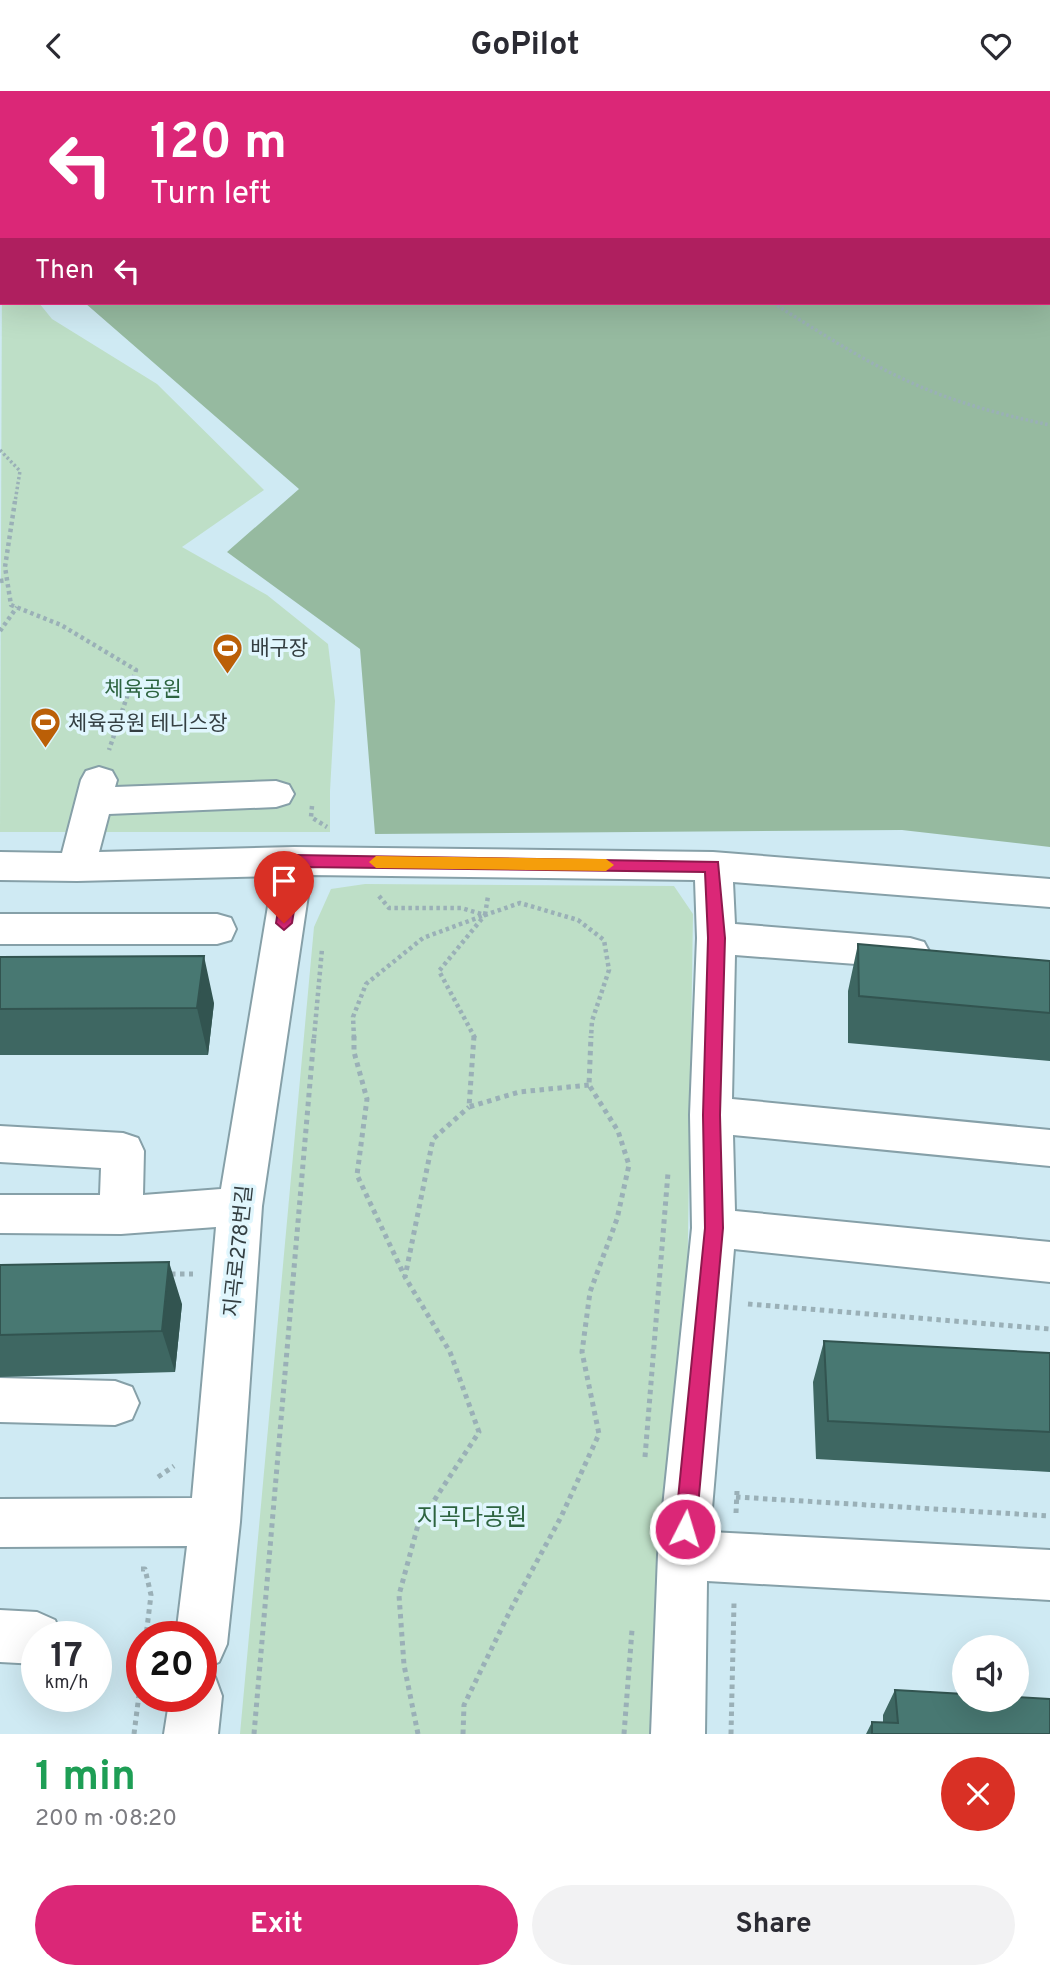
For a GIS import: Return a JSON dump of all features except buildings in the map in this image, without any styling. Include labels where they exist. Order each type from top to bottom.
[{"type":"street","points":[[77,867],[96,791],[276,795]]},
{"type":"street","points":[[0,866],[77,867],[294,861],[713,866],[1050,893]]},
{"type":"street","name":"지곡로278번길","points":[[204,1621],[215,1522],[240,1206],[294,861]]},
{"type":"street","points":[[678,1734],[683,1555],[714,1228],[711,1115],[716,938],[713,866]]},
{"type":"street","points":[[0,929],[216,929]]},
{"type":"street","points":[[716,938],[941,955]]},
{"type":"street","points":[[711,1115],[1050,1148]]},
{"type":"street","points":[[0,1144],[123,1151],[121,1215]]},
{"type":"street","points":[[0,1214],[121,1215],[240,1206]]},
{"type":"street","points":[[714,1228],[1050,1262]]},
{"type":"street","points":[[0,1400],[115,1403]]},
{"type":"street","points":[[0,1523],[215,1522]]},
{"type":"street","points":[[683,1555],[1050,1575]]},
{"type":"street","points":[[0,1636],[21,1637]]},
{"type":"street","points":[[191,1734],[194,1712]]},
{"type":"path","points":[[777,305],[854,353],[913,383],[969,405],[1050,425]]},
{"type":"path","points":[[0,450],[20,471],[5,567],[11,605],[61,625],[136,670],[96,791]]},
{"type":"path","points":[[0,581],[7,580]]},
{"type":"path","points":[[0,631],[17,607]]},
{"type":"path","points":[[276,795],[313,796],[311,817],[333,830]]},
{"type":"path","points":[[374,888],[388,908],[461,908],[485,915]]},
{"type":"path","points":[[469,1107],[475,1038],[439,971],[485,915],[489,890]]},
{"type":"path","points":[[418,1734],[404,1665],[399,1595],[418,1525],[479,1432],[450,1352],[405,1277],[357,1175],[367,1099],[354,1052],[353,1017],[366,984],[423,938],[520,903],[544,908],[578,921],[604,940],[609,970],[592,1021],[589,1085],[618,1131],[629,1165],[617,1219],[590,1292],[582,1352],[599,1434],[561,1517],[512,1607],[464,1706],[463,1734]]},
{"type":"path","points":[[254,1734],[323,961],[322,946]]},
{"type":"path","points":[[405,1277],[433,1139],[469,1107],[519,1092],[589,1085]]},
{"type":"path","points":[[649,1399],[669,1164]]},
{"type":"path","points":[[161,1274],[201,1275]]},
{"type":"path","points":[[748,1315],[748,1303],[1050,1329]]},
{"type":"path","points":[[731,1734],[737,1484]]},
{"type":"path","points":[[736,1497],[1050,1516]]},
{"type":"path","points":[[145,1569],[151,1595],[148,1621]]},
{"type":"path","points":[[134,1734],[137,1712]]},
{"type":"green space","name":"체육공원","points":[[2,305],[41,305],[52,319],[157,384],[264,490],[182,547],[267,595],[328,644],[335,701],[330,832],[0,832]]},
{"type":"green space","points":[[87,305],[1050,305],[1050,847],[902,830],[375,834],[360,649],[227,552],[299,489]]},
{"type":"green space","name":"지곡다공원","points":[[365,884],[674,886],[693,914],[683,1555],[666,1734],[240,1734],[314,927],[331,889]]},
{"type":"slow traffic","points":[[376,862],[606,865]]},
{"type":"place","name":"배구장","points":[[227,675]]},
{"type":"place","name":"체육공원 테니스장","points":[[45,750]]},
{"type":"route","points":[[284,923],[294,861],[713,866],[716,938],[711,1115],[714,1228],[685,1529]]}]
